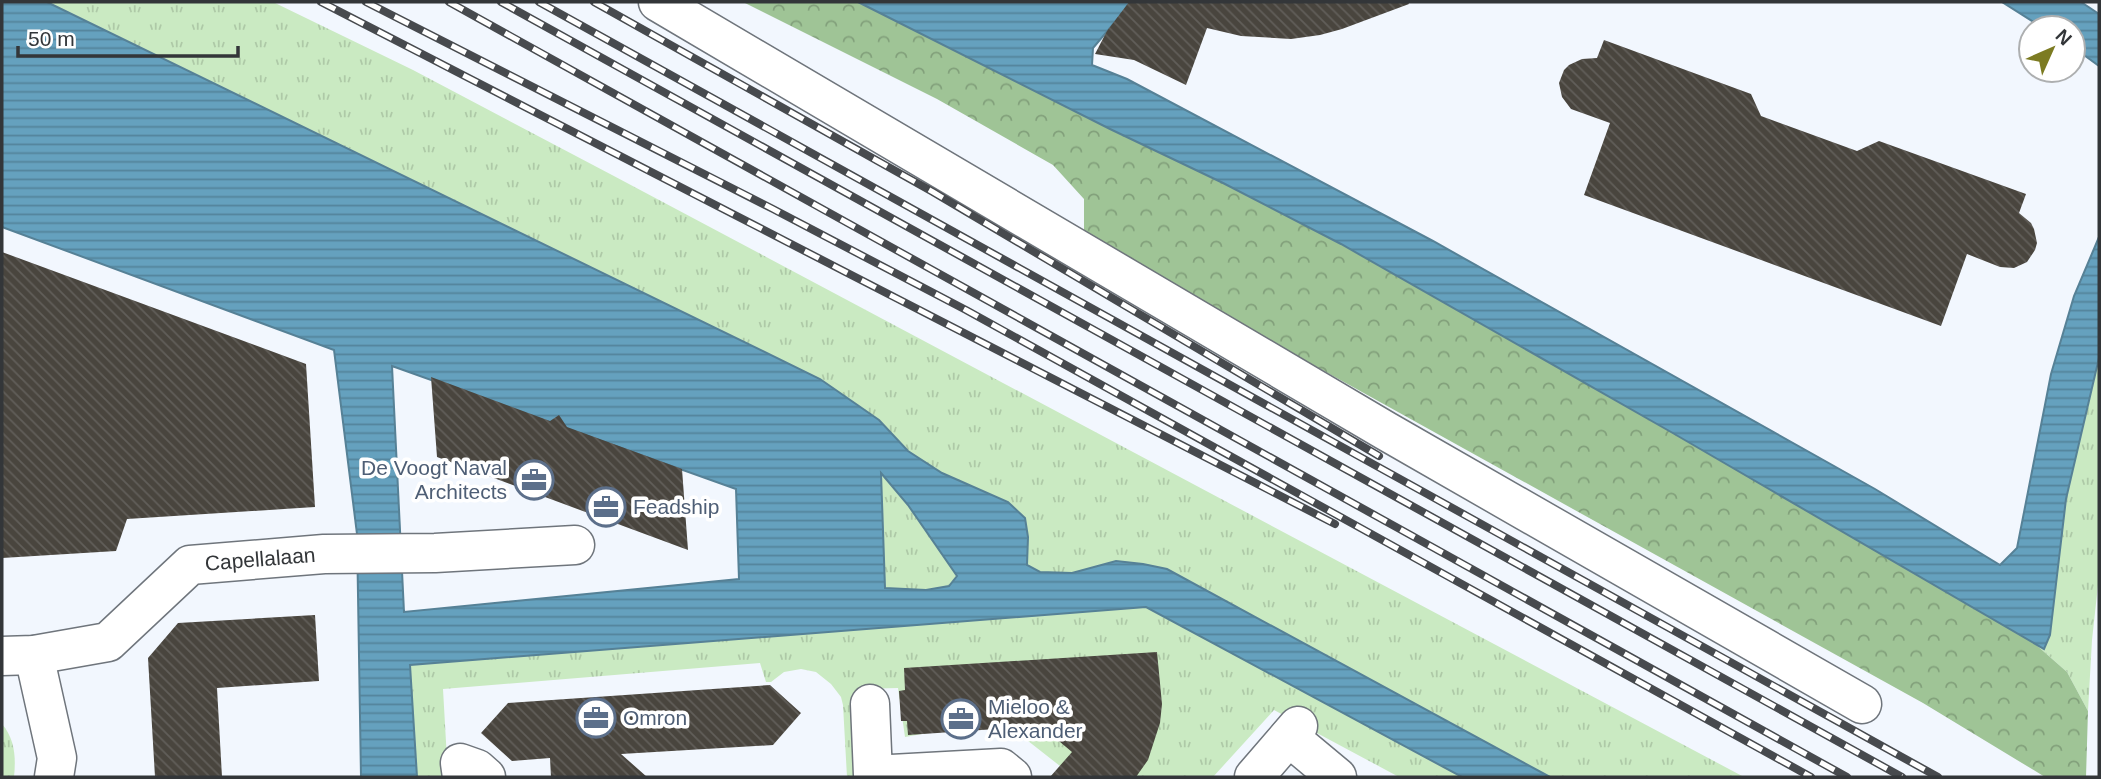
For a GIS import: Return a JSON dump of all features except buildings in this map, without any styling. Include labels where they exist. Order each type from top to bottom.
[{"type":"street","points":[[658,2],[1385,431],[1862,704]]},
{"type":"street","name":"Capellalaan","points":[[54,777],[57,758],[18,656],[108,642],[190,565],[324,554],[435,553],[575,545]]},
{"type":"street","points":[[870,704],[873,775],[1001,768],[1013,777]]},
{"type":"street","points":[[1254,777],[1293,732],[1337,777]]},
{"type":"street","points":[[462,777],[460,763],[477,769],[486,777]]},
{"type":"green space","points":[[47,2],[273,2],[413,70],[1744,777],[1550,777],[1167,569],[1116,561],[1072,573],[1040,572],[1027,565],[1028,537],[908,451],[879,420],[820,379]]},
{"type":"green space","points":[[743,2],[858,2],[1341,244],[1671,432],[2034,643],[2067,672],[2088,711],[2086,777],[2045,777],[1923,703],[1084,238],[1084,199],[1053,165],[937,99]]},
{"type":"green space","points":[[2099,358],[2099,576],[2088,711],[2067,672],[2034,643],[2044,648],[2050,635],[2066,499]]},
{"type":"green space","points":[[881,472],[908,505],[957,576],[949,586],[926,590],[885,589]]},
{"type":"green space","points":[[1146,607],[1462,777],[1399,777],[1274,710],[1213,777],[1074,777],[1023,737],[998,727],[967,726],[905,737],[898,688],[857,689],[858,777],[847,777],[841,697],[831,684],[816,672],[801,669],[784,672],[771,682],[766,682],[760,663],[443,689],[448,777],[417,777],[410,665]]},
{"type":"green space","points":[[2,724],[14,749],[14,777],[2,777]]},
{"type":"water","points":[[2,2],[47,2],[820,379],[879,420],[908,451],[942,473],[1008,502],[1025,518],[1028,537],[1027,565],[1040,572],[1072,573],[1116,561],[1167,569],[1550,777],[1462,777],[1146,607],[410,665],[417,777],[361,777],[357,534],[334,350],[2,227]],"holes":[[[392,366],[736,489],[739,579],[404,612]],[[881,473],[908,505],[957,576],[949,586],[926,590],[885,588]]]},
{"type":"water","points":[[858,2],[1132,2],[1093,48],[1092,65],[1127,79],[1433,241],[1875,489],[2000,565],[2017,548],[2051,374],[2074,296],[2099,237],[2099,358],[2066,499],[2050,635],[2044,649],[1341,244]]},
{"type":"water","points":[[2002,2],[2081,2],[2099,14],[2099,66],[2087,57],[2087,14],[2021,14]]},
{"type":"railway","points":[[321,2],[1335,524]]},
{"type":"railway","points":[[366,2],[966,310],[1811,777]]},
{"type":"railway","points":[[449,2],[1847,777]]},
{"type":"railway","points":[[501,2],[1902,777]]},
{"type":"railway","points":[[539,2],[1938,777]]},
{"type":"railway","points":[[594,2],[933,192],[1379,456]]},
{"type":"place","name":"De Voogt Naval Architects","points":[[534,480]]},
{"type":"place","name":"Feadship","points":[[606,507]]},
{"type":"place","name":"Omron","points":[[596,718]]},
{"type":"place","name":"Mieloo & Alexander","points":[[961,719]]}]
